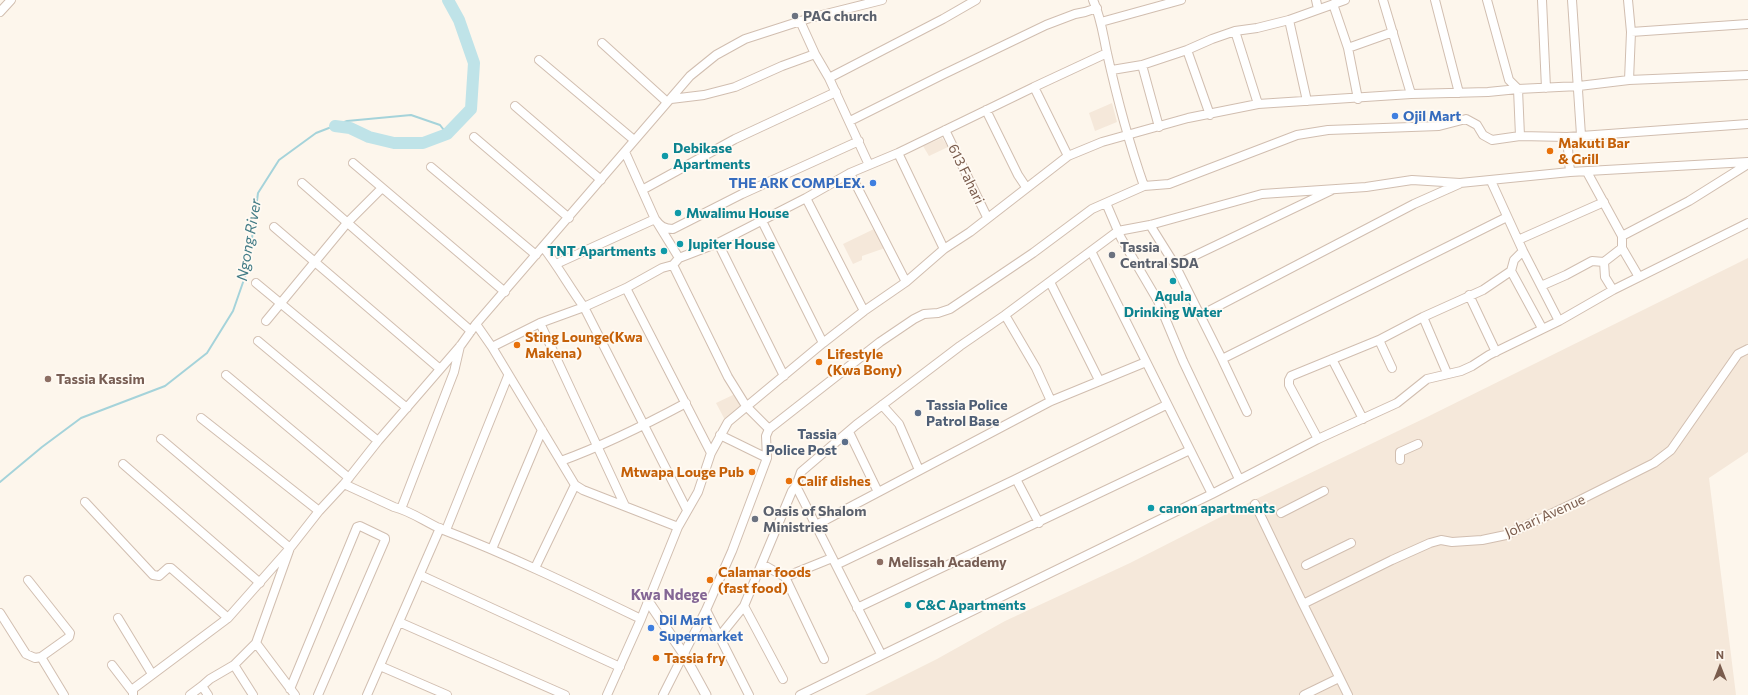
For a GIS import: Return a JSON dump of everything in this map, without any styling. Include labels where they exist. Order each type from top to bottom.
[{"type":"street","points":[[0,12],[11,0]]},
{"type":"street","points":[[112,665],[132,693],[152,674],[228,618],[290,548],[378,441],[690,76],[730,46],[760,33],[882,0]]},
{"type":"street","points":[[830,78],[943,19],[976,0]]},
{"type":"street","points":[[1101,22],[1181,0]]},
{"type":"street","points":[[1316,0],[1318,10]]},
{"type":"street","points":[[1112,70],[1142,65],[1187,50],[1212,38],[1235,31],[1257,28],[1289,20],[1345,0]]},
{"type":"street","points":[[1383,0],[1411,94]]},
{"type":"street","points":[[1435,0],[1459,93]]},
{"type":"street","points":[[1488,0],[1509,80],[1518,89],[1520,136]]},
{"type":"street","points":[[1542,0],[1546,88]]},
{"type":"street","points":[[1572,0],[1582,135]]},
{"type":"street","points":[[1628,0],[1631,32],[1629,80]]},
{"type":"street","points":[[850,121],[1046,25],[1075,14],[1085,12],[1095,4],[1101,22],[1107,53],[1128,136],[1144,186]]},
{"type":"street","points":[[1333,4],[1348,48],[1358,98]]},
{"type":"street","points":[[1289,20],[1307,101]]},
{"type":"street","points":[[800,21],[815,54],[830,78],[869,165]]},
{"type":"street","points":[[1631,32],[1748,24]]},
{"type":"street","points":[[1235,31],[1258,104]]},
{"type":"street","points":[[1348,48],[1393,32]]},
{"type":"street","points":[[602,43],[669,100],[704,95],[735,87],[782,66],[815,54]]},
{"type":"street","points":[[1187,50],[1210,115]]},
{"type":"street","points":[[492,346],[540,323],[584,307],[626,288],[662,268],[762,221],[850,173],[898,153],[1107,53]]},
{"type":"street","points":[[539,60],[634,140]]},
{"type":"street","points":[[1142,65],[1159,127]]},
{"type":"street","points":[[607,695],[641,619],[678,527],[698,492],[711,453],[720,434],[728,422],[864,312],[906,282],[944,249],[970,232],[986,217],[1068,156],[1102,142],[1128,136],[1188,118],[1210,115],[1258,104],[1411,94],[1488,92],[1579,86],[1629,80],[1748,75]]},
{"type":"street","points":[[1034,87],[1068,156]]},
{"type":"street","points":[[642,190],[735,139],[836,92]]},
{"type":"street","points":[[514,106],[601,180]]},
{"type":"street","points":[[986,110],[1018,175],[1026,187]]},
{"type":"street","points":[[663,695],[706,610],[732,551],[767,458],[766,436],[769,429],[880,342],[914,319],[924,314],[938,313],[950,309],[1033,253],[1087,213],[1106,203],[1144,186],[1169,184],[1297,135],[1328,130],[1439,126],[1466,119],[1477,125],[1483,135],[1492,140],[1520,136],[1567,137],[1748,124]]},
{"type":"street","name":"613 Fahari","points":[[945,130],[986,217]]},
{"type":"street","points":[[474,137],[569,218]]},
{"type":"street","points":[[1567,137],[1570,172]]},
{"type":"street","points":[[655,219],[667,229],[676,228],[742,194],[858,141]]},
{"type":"street","points":[[625,152],[728,377],[746,406],[769,429]]},
{"type":"street","points":[[898,153],[944,249]]},
{"type":"street","points":[[353,163],[505,292]]},
{"type":"street","points":[[719,637],[744,606],[801,472],[848,432],[960,346],[1005,315],[1118,231],[1150,225],[1262,194],[1366,186],[1412,180],[1460,183],[1570,172],[1748,163]]},
{"type":"street","points":[[1622,236],[1689,201],[1748,163]]},
{"type":"street","points":[[431,167],[536,255]]},
{"type":"street","points":[[1587,172],[1622,236],[1622,248],[1639,277]]},
{"type":"street","points":[[850,173],[906,282]]},
{"type":"street","points":[[1491,181],[1523,251],[1559,321]]},
{"type":"street","points":[[302,183],[347,223],[474,328],[492,346],[508,376],[575,485],[583,490],[678,527]]},
{"type":"street","points":[[1201,314],[1414,204],[1460,183]]},
{"type":"street","points":[[266,321],[347,223],[382,188]]},
{"type":"street","points":[[1175,265],[1335,188]]},
{"type":"street","points":[[806,198],[864,312]]},
{"type":"street","points":[[1518,240],[1604,202]]},
{"type":"street","points":[[1106,203],[1118,231],[1158,301],[1183,361],[1239,479]]},
{"type":"street","points":[[1222,359],[1507,217]]},
{"type":"street","points":[[556,264],[655,219]]},
{"type":"street","points":[[762,221],[824,344]]},
{"type":"street","points":[[800,695],[881,654],[1212,494],[1318,439],[1398,403],[1427,379],[1447,373],[1461,371],[1542,328],[1559,321],[1613,290],[1748,223]]},
{"type":"street","points":[[1150,225],[1175,265],[1201,314],[1247,412]]},
{"type":"street","points":[[274,227],[440,369]]},
{"type":"street","points":[[718,243],[784,376]]},
{"type":"street","points":[[543,247],[556,264],[568,286],[584,307],[687,510]]},
{"type":"street","points":[[1541,286],[1592,261],[1604,262],[1622,248]]},
{"type":"street","points":[[1090,251],[1212,494]]},
{"type":"street","points":[[1318,439],[1290,386],[1289,380],[1291,376],[1379,340],[1423,317],[1483,290],[1511,271],[1514,260],[1523,251]]},
{"type":"street","points":[[1604,262],[1606,277],[1613,290]]},
{"type":"street","points":[[1511,271],[1542,328]]},
{"type":"street","points":[[1050,282],[1099,380]]},
{"type":"street","points":[[256,283],[407,408]]},
{"type":"street","points":[[626,288],[711,453]]},
{"type":"street","points":[[1469,295],[1496,352]]},
{"type":"street","points":[[1005,315],[1036,368],[1051,401]]},
{"type":"street","points":[[1423,317],[1447,373]]},
{"type":"street","points":[[540,323],[625,506]]},
{"type":"street","points":[[1379,340],[1392,368]]},
{"type":"street","points":[[258,341],[378,441]]},
{"type":"street","points":[[401,509],[454,372],[461,345]]},
{"type":"street","name":"Johari Avenue","points":[[1303,604],[1430,543],[1441,540],[1452,542],[1482,540],[1506,535],[1654,463],[1666,455],[1675,444],[1738,354],[1748,349]]},
{"type":"street","points":[[1332,359],[1363,419]]},
{"type":"street","points":[[816,525],[1051,401],[1146,362]]},
{"type":"street","points":[[226,375],[346,481],[389,505],[535,568],[641,619]]},
{"type":"street","points":[[367,695],[420,575],[443,529],[508,376]]},
{"type":"street","points":[[561,460],[597,448],[644,426],[686,403]]},
{"type":"street","points":[[785,577],[834,561],[1016,479],[1166,405]]},
{"type":"street","points":[[882,406],[899,424],[919,470]]},
{"type":"street","points":[[202,418],[319,511]]},
{"type":"street","points":[[492,549],[542,430]]},
{"type":"street","points":[[848,432],[878,492]]},
{"type":"street","points":[[720,434],[767,458]]},
{"type":"street","points":[[161,439],[290,548]]},
{"type":"street","points":[[1400,460],[1400,452],[1418,444]]},
{"type":"street","points":[[857,608],[1039,523],[1190,450]]},
{"type":"street","points":[[123,464],[260,583]]},
{"type":"street","points":[[1016,479],[1039,523]]},
{"type":"street","points":[[535,568],[575,485]]},
{"type":"street","points":[[796,486],[881,654]]},
{"type":"street","points":[[1281,513],[1324,491]]},
{"type":"street","points":[[86,502],[153,575],[159,576],[168,568],[171,568],[228,618]]},
{"type":"street","points":[[1255,504],[1348,695]]},
{"type":"street","points":[[292,692],[357,527],[360,526],[385,538],[385,540],[318,695]]},
{"type":"street","points":[[1306,565],[1351,543]]},
{"type":"street","points":[[190,695],[234,665],[256,643],[290,548]]},
{"type":"street","points":[[762,564],[785,577],[824,659]]},
{"type":"street","points":[[420,575],[620,666]]},
{"type":"street","points":[[0,613],[26,654],[35,658],[41,657],[70,637],[70,633],[28,580]]},
{"type":"street","points":[[648,601],[683,653],[704,693]]},
{"type":"street","points":[[744,606],[783,679]]},
{"type":"street","points":[[706,610],[749,695]]},
{"type":"street","points":[[118,618],[152,674]]},
{"type":"street","points":[[399,622],[565,695]]},
{"type":"street","points":[[256,643],[292,692]]},
{"type":"street","points":[[41,657],[64,695]]},
{"type":"street","points":[[234,665],[253,695]]},
{"type":"street","points":[[380,666],[447,695]]},
{"type":"street","points":[[1304,695],[1339,678]]},
{"type":"street","points":[[202,686],[208,695]]},
{"type":"shaded area","points":[[1112,103],[1117,122],[1095,131],[1089,113]]},
{"type":"shaded area","points":[[942,138],[948,147],[929,156],[923,146]]},
{"type":"shaded area","points":[[874,229],[885,248],[862,256],[862,260],[853,264],[843,244]]},
{"type":"shaded area","points":[[1748,258],[1748,452],[1709,478],[1736,695],[865,695],[937,659],[1005,621],[1130,563],[1252,501],[1423,419]]},
{"type":"shaded area","points":[[735,394],[740,406],[737,411],[725,420],[716,403]]},
{"type":"waterway","name":"Ngong River","points":[[335,126],[350,128],[369,137],[394,143],[423,143],[447,134],[471,109],[474,63],[459,20],[448,0]]},
{"type":"waterway","name":"Ngong River","points":[[0,482],[42,447],[81,418],[165,386],[207,353],[233,311],[248,268],[258,193],[279,160],[316,133],[347,121],[411,115],[440,125],[447,134]]},
{"type":"place","name":"PAG church","points":[[795,16]]},
{"type":"place","name":"Ojil Mart","points":[[1395,116]]},
{"type":"place","name":"Makuti Bar & Grill","points":[[1550,151]]},
{"type":"place","name":"Debikase Apartments","points":[[665,156]]},
{"type":"place","name":"THE ARK COMPLEX.","points":[[873,183]]},
{"type":"place","name":"Mwalimu House","points":[[678,213]]},
{"type":"place","name":"Jupiter House","points":[[680,244]]},
{"type":"place","name":"TNT Apartments","points":[[664,251]]},
{"type":"place","name":"Tassia Central SDA","points":[[1112,255]]},
{"type":"place","name":"Aqula Drinking Water","points":[[1173,281]]},
{"type":"place","name":"Sting Lounge(Kwa Makena)","points":[[517,345]]},
{"type":"place","name":"Lifestyle (Kwa Bony)","points":[[819,362]]},
{"type":"place","name":"Tassia Kassim","points":[[48,379]]},
{"type":"place","name":"Tassia Police Patrol Base","points":[[918,413]]},
{"type":"place","name":"Tassia Police Post","points":[[845,442]]},
{"type":"place","name":"Mtwapa Louge Pub","points":[[752,472]]},
{"type":"place","name":"Calif dishes","points":[[789,481]]},
{"type":"place","name":"canon apartments","points":[[1151,508]]},
{"type":"place","name":"Oasis of Shalom Ministries","points":[[755,519]]},
{"type":"place","name":"Melissah Academy","points":[[880,562]]},
{"type":"place","name":"Calamar foods (fast food)","points":[[710,580]]},
{"type":"place","name":"C&C Apartments","points":[[908,605]]},
{"type":"place","name":"Dil Mart Supermarket","points":[[651,628]]},
{"type":"place","name":"Tassia fry","points":[[656,658]]},
{"type":"district","name":"Kwa Ndege","points":[[669,595]]}]
